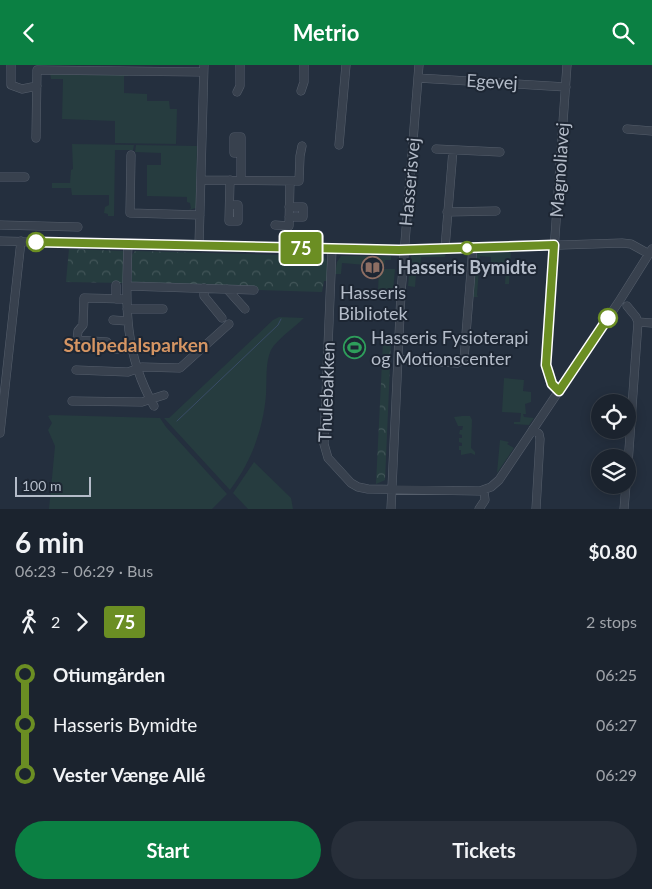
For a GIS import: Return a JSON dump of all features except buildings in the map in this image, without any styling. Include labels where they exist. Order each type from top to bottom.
[{"type":"street","points":[[11,65],[10,85],[22,89],[37,86]]},
{"type":"street","points":[[237,92],[240,86],[240,65]]},
{"type":"street","points":[[301,91],[304,82],[304,65]]},
{"type":"street","points":[[339,145],[346,65]]},
{"type":"street","name":"Hasserisvej","points":[[391,509],[404,250],[419,65]]},
{"type":"street","name":"Magnoliavej","points":[[559,391],[552,384],[546,365],[567,65]]},
{"type":"street","points":[[36,138],[38,69],[204,69],[199,245]]},
{"type":"street","name":"Egevej","points":[[418,78],[566,87]]},
{"type":"street","points":[[627,129],[652,131]]},
{"type":"street","points":[[201,180],[299,181],[302,146]]},
{"type":"street","points":[[436,149],[500,152]]},
{"type":"street","points":[[445,248],[453,150]]},
{"type":"street","points":[[241,153],[241,180]]},
{"type":"street","points":[[131,155],[130,213],[200,215]]},
{"type":"street","points":[[0,177],[25,177]]},
{"type":"street","points":[[230,180],[230,205]]},
{"type":"street","points":[[275,225],[289,226],[290,181]]},
{"type":"street","points":[[289,207],[303,207],[303,217],[289,217]]},
{"type":"street","points":[[447,212],[496,211]]},
{"type":"street","points":[[0,225],[78,227]]},
{"type":"street","points":[[0,241],[404,250],[622,243],[631,244],[651,252],[499,480],[484,491],[485,500],[479,509]]},
{"type":"street","points":[[0,433],[21,241]]},
{"type":"street","points":[[128,244],[127,321],[131,349],[137,369],[154,406]]},
{"type":"street","points":[[398,359],[457,363],[464,359],[472,247]]},
{"type":"street","name":"Thulebakken","points":[[332,249],[325,450],[328,458],[355,486],[368,489],[484,491]]},
{"type":"street","points":[[116,285],[116,299]]},
{"type":"street","points":[[128,286],[254,290]]},
{"type":"street","points":[[204,288],[204,296],[222,318]]},
{"type":"street","points":[[227,289],[245,309]]},
{"type":"street","points":[[127,299],[84,298],[83,325],[78,331],[77,340],[107,341],[112,349],[131,349]]},
{"type":"street","points":[[627,306],[638,322],[629,449]]},
{"type":"street","points":[[127,309],[163,309]]},
{"type":"street","points":[[113,321],[127,321]]},
{"type":"street","points":[[638,322],[652,323]]},
{"type":"street","points":[[76,370],[128,372],[142,367],[180,368],[229,324]]},
{"type":"street","points":[[72,401],[142,402],[164,395]]},
{"type":"street","points":[[533,429],[539,434],[540,439],[536,509]]},
{"type":"street","points":[[624,509],[625,494]]},
{"type":"green space","points":[[50,72],[128,74],[128,76],[124,76],[124,93],[147,94],[147,101],[169,101],[170,109],[177,109],[176,144],[115,143],[115,121],[62,119],[63,79],[51,79]]},
{"type":"green space","points":[[72,144],[134,145],[133,150],[115,150],[114,216],[108,216],[108,214],[104,213],[105,207],[109,205],[109,195],[72,195],[71,188],[52,188],[52,183],[70,183],[71,170],[73,169]]},
{"type":"green space","points":[[136,145],[197,146],[196,208],[189,210],[191,208],[190,203],[187,202],[187,197],[147,196],[147,165],[161,165],[161,153],[135,152]]},
{"type":"green space","points":[[69,249],[123,251],[126,261],[125,283],[66,282]]},
{"type":"green space","points":[[135,251],[324,256],[328,263],[328,281],[324,281],[322,292],[132,283],[132,255]]},
{"type":"green space","points":[[511,251],[509,284],[505,284],[506,269],[501,268],[501,266],[491,265],[491,257],[480,256],[478,297],[473,297],[477,253]]},
{"type":"green space","points":[[446,253],[445,257],[421,257],[420,274],[415,273],[414,275],[416,275],[415,287],[408,286],[411,256],[414,254]]},
{"type":"green space","points":[[341,256],[391,256],[391,260],[385,260],[384,266],[378,262],[378,266],[342,263],[341,274],[335,274],[337,262]]},
{"type":"green space","points":[[379,269],[395,269],[393,292],[378,291]]},
{"type":"green space","points":[[279,317],[304,318],[282,337],[271,350],[267,366],[266,395],[259,433],[250,457],[230,490],[164,418],[169,418],[273,320]]},
{"type":"green space","points":[[383,342],[391,342],[385,480],[376,484]]},
{"type":"green space","points":[[504,378],[524,380],[523,391],[531,392],[531,402],[525,404],[526,414],[523,414],[524,417],[534,418],[529,425],[514,424],[514,422],[520,422],[521,413],[502,412]]},
{"type":"green space","points":[[48,416],[160,418],[227,494],[212,509],[49,509],[55,446],[48,430],[52,423]]},
{"type":"green space","points":[[470,416],[472,420],[471,448],[475,455],[471,453],[461,455],[461,450],[459,450],[459,446],[462,446],[462,443],[459,442],[459,438],[462,438],[462,435],[459,434],[463,426],[458,426],[454,417]]},
{"type":"green space","points":[[500,440],[509,442],[507,444],[514,448],[497,473]]},
{"type":"green space","points":[[254,462],[291,498],[293,509],[248,509],[233,493]]},
{"type":"waterway","points":[[177,421],[278,325],[281,319]]},
{"type":"bus line","name":"75","points":[[36,242],[399,250],[554,245],[546,365],[552,384],[559,391],[608,318]]},
{"type":"place","name":"Hasseris Bymidte","points":[[467,248]]},
{"type":"place","name":"Hasseris Bibliotek","points":[[373,268]]},
{"type":"place","name":"Hasseris Fysioterapi og Motionscenter","points":[[355,348]]},
{"type":"district","name":"Stolpedalsparken","points":[[136,345]]}]
